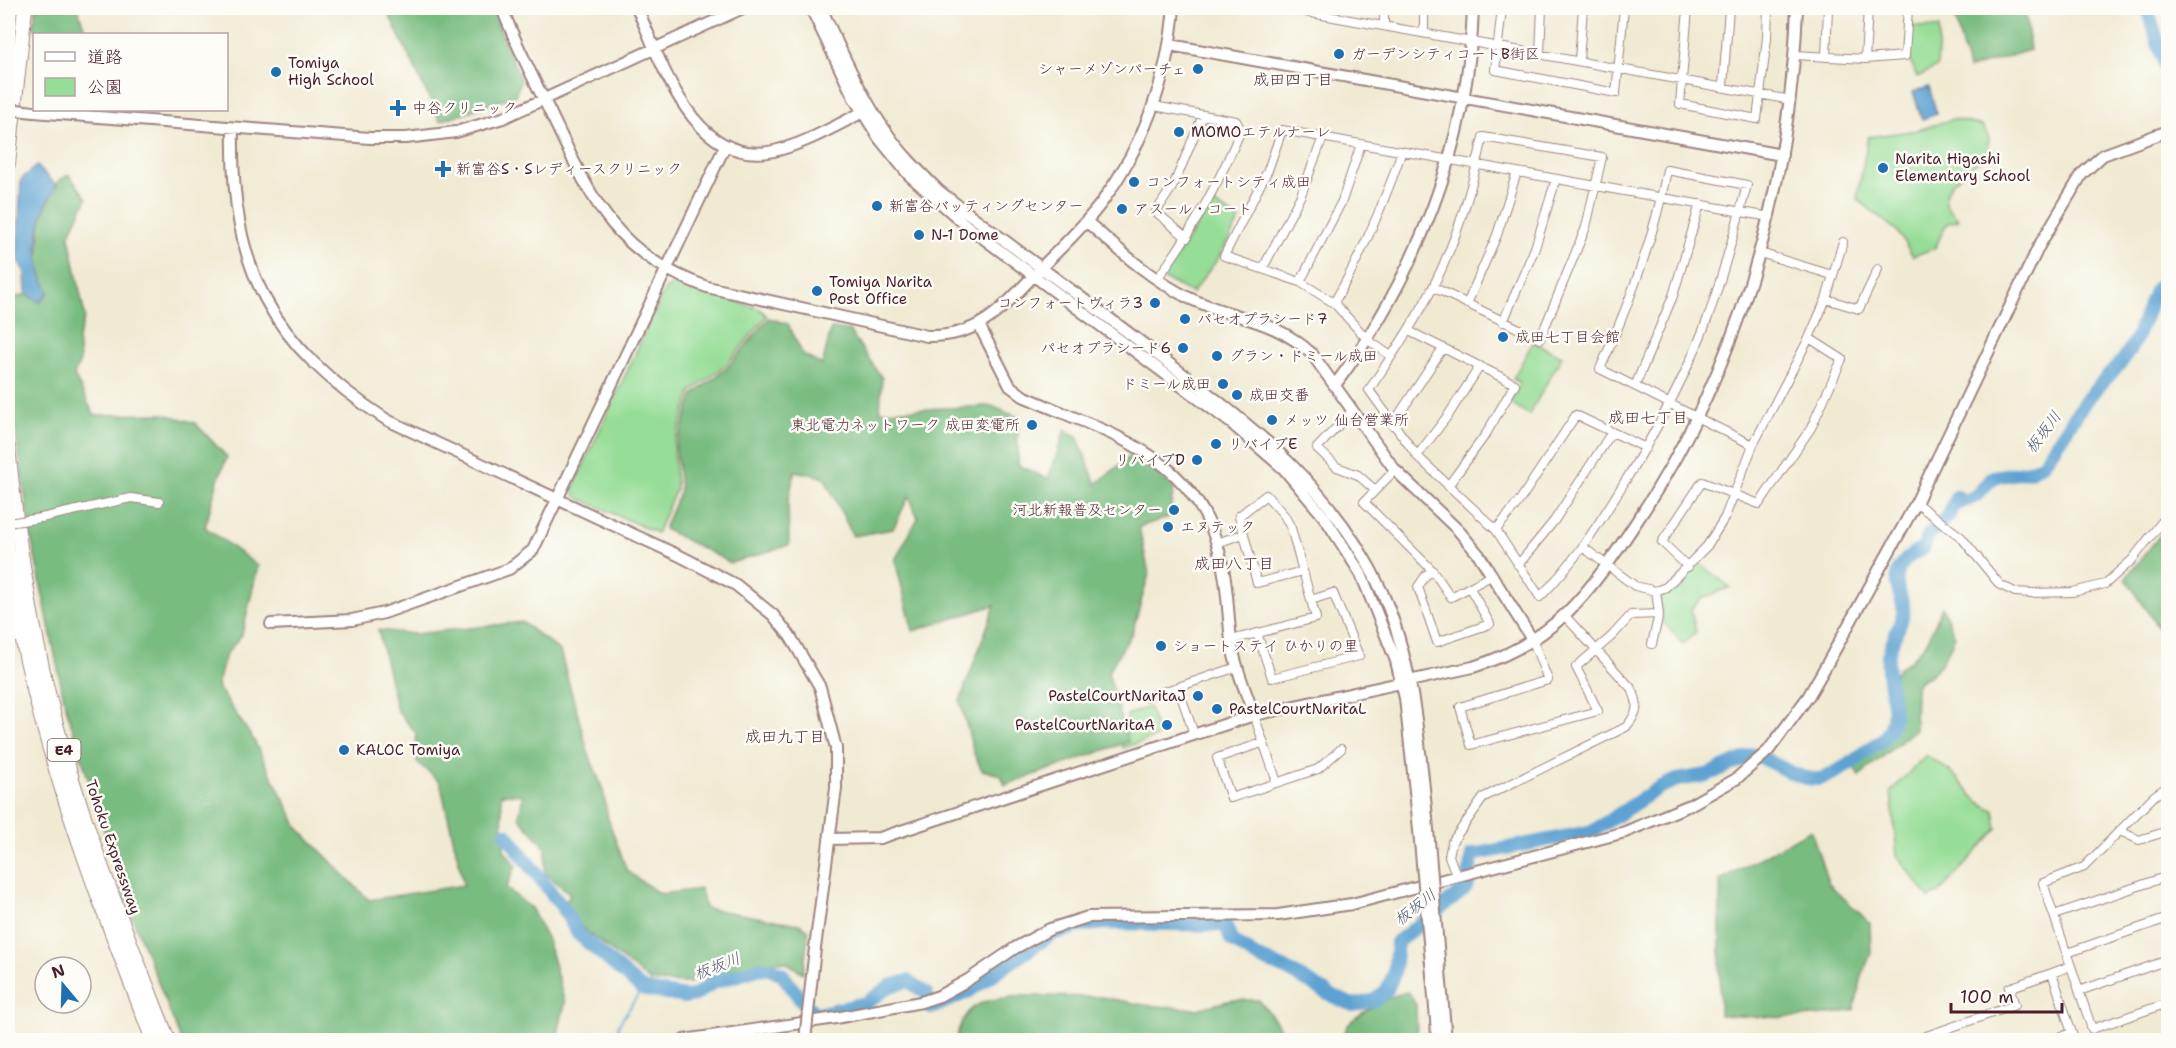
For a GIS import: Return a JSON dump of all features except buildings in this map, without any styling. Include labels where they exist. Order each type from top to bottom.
[{"type":"highway","points":[[8,28],[10,8]]},
{"type":"highway","points":[[8,164],[25,8]]},
{"type":"highway","name":"Tohoku Expressway","points":[[8,447],[23,572],[49,699],[90,834],[168,1041]]},
{"type":"highway","name":"Tohoku Expressway","points":[[8,556],[21,637],[55,769],[105,918],[153,1041]]},
{"type":"street","points":[[502,8],[544,101],[597,205],[622,237],[666,270],[707,287],[927,336],[946,336],[979,325],[1002,308],[1086,221],[1125,167],[1154,106],[1170,45],[1174,8]]},
{"type":"street","points":[[637,8],[692,118],[725,146],[754,153],[778,150],[863,112]]},
{"type":"street","points":[[8,110],[233,128],[406,138],[478,127],[544,101],[743,8]]},
{"type":"street","points":[[811,8],[863,112],[891,154],[925,190],[967,226],[1037,272],[1241,418],[1306,477],[1340,520],[1370,569],[1393,622],[1406,681],[1423,819],[1440,1018],[1446,1041]]},
{"type":"street","points":[[821,8],[866,99],[903,154],[939,191],[1037,272]]},
{"type":"street","points":[[1306,8],[1306,12],[1791,99]]},
{"type":"street","points":[[1346,8],[1346,18]]},
{"type":"street","points":[[1384,8],[1384,25]]},
{"type":"street","points":[[1424,8],[1424,32]]},
{"type":"street","points":[[1335,385],[1368,340],[1411,260],[1431,213],[1448,159],[1463,98],[1473,8]]},
{"type":"street","points":[[1502,8],[1496,70],[1616,93],[1624,8]]},
{"type":"street","points":[[1540,53],[1542,8]]},
{"type":"street","points":[[1579,60],[1582,8]]},
{"type":"street","points":[[1688,8],[1680,104],[1757,119],[1768,8]]},
{"type":"street","points":[[1723,86],[1729,8]]},
{"type":"street","points":[[829,839],[880,838],[1254,715],[1480,665],[1533,641],[1565,616],[1606,566],[1664,478],[1697,418],[1730,342],[1770,217],[1791,99],[1797,8]]},
{"type":"street","points":[[1826,57],[1828,8]]},
{"type":"street","points":[[1865,59],[1868,8]]},
{"type":"street","points":[[1795,55],[1865,59],[1905,56],[1908,8]]},
{"type":"street","points":[[1170,45],[1782,155]]},
{"type":"street","points":[[1154,106],[1236,121],[1241,130],[1212,196],[1187,238],[1157,279]]},
{"type":"street","points":[[1187,238],[1156,213],[1179,173],[1203,115]]},
{"type":"street","points":[[233,128],[235,204],[240,232],[256,279],[288,336],[319,370],[350,396],[387,420],[736,585],[773,615],[790,636],[820,687],[833,733],[837,763],[805,1041]]},
{"type":"street","points":[[1391,356],[1368,340],[1334,303],[1300,282],[1224,256],[1268,170],[1282,130],[1770,217]]},
{"type":"street","points":[[684,1041],[836,1018],[921,1002],[935,997],[1050,929],[1088,917],[1278,915],[1352,904],[1625,832],[1690,805],[1736,779],[1768,751],[1808,698],[1916,503],[2039,246],[2082,174],[2103,155],[2169,131]]},
{"type":"street","points":[[1263,268],[1301,195],[1323,137]]},
{"type":"street","points":[[1433,287],[1540,339],[1582,236],[1597,186],[1602,157],[1483,137],[1460,223],[1433,287],[1409,331],[1369,390],[1392,425],[1417,456],[1496,530],[1540,597],[1584,548],[1646,448],[1670,404],[1709,313],[1740,212],[1747,185],[1666,170],[1661,198],[1635,285],[1599,369],[1635,386],[1670,404],[1697,418],[1753,445]]},
{"type":"street","points":[[1300,282],[1342,201],[1361,144]]},
{"type":"street","points":[[271,624],[352,620],[370,616],[509,569],[533,550],[559,500],[725,146]]},
{"type":"street","points":[[1334,303],[1357,262],[1383,205],[1402,151]]},
{"type":"street","points":[[1467,304],[1497,235],[1517,172]]},
{"type":"street","points":[[1503,322],[1534,248],[1556,179]]},
{"type":"street","points":[[1635,386],[1673,296],[1701,204]]},
{"type":"street","points":[[1086,221],[1157,279],[1189,298],[1272,326],[1295,338],[1312,354],[1395,471],[1458,530],[1493,575],[1533,641],[1548,680],[1460,707],[1471,745],[1598,711],[1576,667],[1597,650],[1631,615],[1659,614]]},
{"type":"street","points":[[1584,548],[1635,586],[1656,591],[1666,587],[1707,546],[1725,517],[1753,445],[1809,338],[1826,298],[1843,242]]},
{"type":"street","points":[[1760,253],[1832,275]]},
{"type":"street","points":[[1826,298],[1859,309],[1878,269]]},
{"type":"street","points":[[979,325],[1010,386],[1023,396],[1121,437],[1156,458],[1180,480],[1194,497],[1208,520],[1217,543],[1227,592],[1231,640],[1237,667],[1277,782]]},
{"type":"street","points":[[1409,331],[1515,384],[1486,434],[1448,486]]},
{"type":"street","points":[[1688,567],[1662,542],[1702,482],[1759,504],[1811,428],[1842,359],[1809,338]]},
{"type":"street","points":[[1392,425],[1443,348]]},
{"type":"street","points":[[1417,456],[1449,414],[1480,366]]},
{"type":"street","points":[[1352,411],[1317,448],[1337,467],[1358,475],[1375,490]]},
{"type":"street","points":[[1496,530],[1520,500],[1576,415],[1646,448]]},
{"type":"street","points":[[1518,565],[1554,521],[1612,432]]},
{"type":"street","points":[[1395,471],[1364,502],[1433,571],[1451,597],[1493,575]]},
{"type":"street","points":[[1231,640],[1316,618],[1303,571],[1291,528],[1284,515],[1266,495],[1239,516],[1257,583],[1303,571]]},
{"type":"street","points":[[8,523],[131,498],[159,502]]},
{"type":"street","points":[[1916,503],[1961,537],[2000,585],[2015,592],[2073,592],[2094,588],[2115,577],[2132,561],[2169,514]]},
{"type":"street","points":[[1217,543],[1243,534]]},
{"type":"street","points":[[1433,571],[1426,575],[1418,587],[1437,642],[1490,624],[1470,588]]},
{"type":"street","points":[[1652,644],[1659,614],[1656,591]]},
{"type":"street","points":[[1257,633],[1272,678],[1359,656],[1333,593],[1311,600]]},
{"type":"street","points":[[1460,876],[1449,856],[1452,842],[1484,797],[1626,728],[1636,715],[1637,700],[1631,688],[1565,616]]},
{"type":"street","points":[[1146,697],[1237,667]]},
{"type":"street","points":[[1178,687],[1194,734]]},
{"type":"street","points":[[1262,743],[1216,758],[1231,798],[1318,770],[1341,749]]},
{"type":"street","points":[[2169,786],[2154,796],[2084,867],[2043,883],[2092,1029],[2169,1003]]},
{"type":"street","points":[[2120,831],[2139,840],[2169,831]]},
{"type":"street","points":[[2054,915],[2169,876]]},
{"type":"street","points":[[2067,953],[2169,918]]},
{"type":"street","points":[[2079,991],[2169,960]]},
{"type":"street","points":[[1915,1041],[2016,1005],[2009,988],[2071,966]]},
{"type":"street","points":[[2049,1041],[2073,1037],[2052,973]]},
{"type":"street","points":[[1437,1041],[1440,1018]]},
{"type":"street","points":[[1940,1032],[1943,1041]]},
{"type":"green space","points":[[36,8],[78,8],[86,33],[41,33],[33,27]]},
{"type":"green space","points":[[386,8],[491,8],[521,80],[515,96],[440,121]]},
{"type":"green space","points":[[1952,8],[2025,8],[2030,50],[1968,69]]},
{"type":"green space","points":[[1911,26],[1939,28],[1937,67],[1917,77],[1909,57]]},
{"type":"green space","points":[[1953,119],[1983,126],[1989,139],[1986,154],[1952,183],[1945,195],[1947,207],[1959,220],[1947,223],[1935,248],[1913,256],[1897,231],[1857,199],[1868,137],[1918,130]]},
{"type":"green space","points":[[69,175],[87,198],[69,236],[85,317],[78,338],[80,361],[74,375],[94,415],[165,414],[195,423],[227,457],[205,527],[258,566],[242,635],[226,654],[217,686],[253,739],[299,829],[369,900],[464,885],[440,782],[417,762],[416,733],[397,711],[378,630],[415,634],[522,622],[560,651],[588,752],[603,790],[608,819],[627,871],[660,894],[701,889],[705,908],[799,924],[809,930],[803,973],[786,962],[757,963],[688,983],[651,982],[581,927],[564,904],[570,894],[545,873],[546,848],[519,817],[523,795],[501,794],[504,850],[516,865],[506,888],[531,908],[547,939],[565,1003],[557,1038],[552,1040],[181,1040],[127,904],[65,704],[31,537],[14,421],[8,300],[26,294],[40,302],[38,263],[41,215],[59,180]]},
{"type":"green space","points":[[1212,203],[1240,219],[1219,257],[1192,293],[1164,279],[1164,275]]},
{"type":"green space","points":[[675,283],[760,309],[767,316],[725,366],[692,391],[674,443],[676,489],[657,533],[576,497],[573,488],[665,289]]},
{"type":"green space","points":[[769,318],[788,324],[803,355],[822,365],[831,329],[849,330],[882,378],[880,411],[991,406],[1018,417],[1018,465],[1048,479],[1065,430],[1077,436],[1096,484],[1132,455],[1174,488],[1169,517],[1139,527],[1149,574],[1132,633],[1108,672],[1128,742],[1005,785],[1001,775],[982,770],[974,754],[960,701],[995,605],[913,631],[895,560],[918,518],[909,496],[893,529],[853,536],[824,477],[795,471],[788,501],[789,545],[731,563],[664,529],[680,490],[676,445],[694,394],[727,368]]},
{"type":"green space","points":[[1533,342],[1562,356],[1529,415],[1510,402],[1520,383],[1513,379]]},
{"type":"green space","points":[[2168,525],[2168,636],[2158,628],[2126,578]]},
{"type":"green space","points":[[1698,562],[1730,587],[1701,599],[1691,609],[1696,632],[1683,644],[1663,622],[1659,597]]},
{"type":"green space","points":[[1942,607],[1955,636],[1942,663],[1933,673],[1919,681],[1916,687],[1915,730],[1859,776],[1854,767],[1883,747],[1896,730],[1894,678],[1898,668],[1909,662],[1928,640]]},
{"type":"green space","points":[[1149,707],[1159,736],[1123,748],[1121,742],[1127,733],[1127,715]]},
{"type":"green space","points":[[1926,755],[1951,772],[1976,799],[1994,810],[1997,829],[1939,893],[1929,898],[1897,856],[1891,791]]},
{"type":"green space","points":[[1811,830],[1828,883],[1870,923],[1871,953],[1862,976],[1854,1010],[1804,1017],[1720,1015],[1720,880]]},
{"type":"green space","points":[[1408,992],[1416,1005],[1417,1040],[1343,1040],[1351,1022],[1385,1000]]},
{"type":"green space","points":[[1020,996],[1101,997],[1144,1005],[1197,1009],[1232,1000],[1259,1000],[1277,1023],[1284,1040],[956,1040],[964,1017],[978,1005],[986,1001]]},
{"type":"water","points":[[1929,87],[1937,114],[1922,119],[1913,92]]},
{"type":"water","points":[[37,166],[57,186],[44,210],[40,224],[39,266],[49,292],[40,302],[26,294],[25,273],[17,258],[21,179]]},
{"type":"waterway","points":[[2147,8],[2168,75]]},
{"type":"waterway","name":"板坂川","points":[[506,834],[563,908],[578,934],[642,989],[685,997],[695,995],[714,982],[761,968],[772,969],[782,974],[801,1000],[816,1014],[866,1003],[890,986],[908,981],[926,993],[931,1008],[969,991],[1052,934],[1083,925],[1108,923],[1226,925],[1231,940],[1257,957],[1288,970],[1336,998],[1353,1005],[1375,1000],[1387,990],[1394,973],[1397,942],[1464,890],[1468,884],[1472,855],[1593,831],[1660,787],[1677,780],[1707,775],[1754,754],[1793,773],[1817,779],[1846,766],[1883,740],[1893,718],[1888,657],[1903,611],[1897,584],[1901,565],[1924,548],[1929,534],[1949,515],[1957,496],[1960,502],[1967,500],[1976,495],[1994,477],[2030,471],[2044,463],[2086,400],[2124,359],[2136,339],[2155,291],[2168,275]]},
{"type":"waterway","points":[[624,1040],[618,1029],[619,1024],[642,989]]},
{"type":"place","name":"ガーデンシティコートB街区","points":[[1339,54]]},
{"type":"place","name":"シャーメゾンパーチェ","points":[[1198,69]]},
{"type":"place","name":"Tomiya High School","points":[[276,72]]},
{"type":"place","name":"中谷クリニック","points":[[398,108]]},
{"type":"place","name":"MOMOエテルナーレ","points":[[1179,132]]},
{"type":"place","name":"Narita Higashi Elementary School","points":[[1883,168]]},
{"type":"place","name":"新富谷S・Sレディースクリニック","points":[[443,169]]},
{"type":"place","name":"コンフォートシティ成田","points":[[1134,182]]},
{"type":"place","name":"新富谷バッティングセンター","points":[[877,206]]},
{"type":"place","name":"アスール・コート","points":[[1122,209]]},
{"type":"place","name":"N-1 Dome","points":[[919,235]]},
{"type":"place","name":"Tomiya Narita Post Office","points":[[817,291]]},
{"type":"place","name":"コンフォートヴィラ3","points":[[1155,303]]},
{"type":"place","name":"パセオプラシード7","points":[[1185,319]]},
{"type":"place","name":"成田七丁目会館","points":[[1503,337]]},
{"type":"place","name":"パセオプラシード6","points":[[1183,348]]},
{"type":"place","name":"グラン・ドミール成田","points":[[1217,356]]},
{"type":"place","name":"ドミール成田","points":[[1223,384]]},
{"type":"place","name":"成田交番","points":[[1237,395]]},
{"type":"place","name":"メッツ 仙台営業所","points":[[1272,420]]},
{"type":"place","name":"東北電力ネットワーク 成田変電所","points":[[1032,425]]},
{"type":"place","name":"リバイブE","points":[[1216,444]]},
{"type":"place","name":"リバイブD","points":[[1197,460]]},
{"type":"place","name":"河北新報普及センター","points":[[1174,510]]},
{"type":"place","name":"エヌテック","points":[[1168,527]]},
{"type":"place","name":"ショートステイ ひかりの里","points":[[1161,646]]},
{"type":"place","name":"PastelCourtNaritaJ","points":[[1198,696]]},
{"type":"place","name":"PastelCourtNaritaL","points":[[1217,709]]},
{"type":"place","name":"PastelCourtNaritaA","points":[[1167,725]]},
{"type":"place","name":"KALOC Tomiya","points":[[344,750]]},
{"type":"district","name":"成田四丁目","points":[[1293,79]]},
{"type":"district","name":"成田七丁目","points":[[1648,417]]},
{"type":"district","name":"成田八丁目","points":[[1234,563]]},
{"type":"district","name":"成田九丁目","points":[[785,736]]}]
